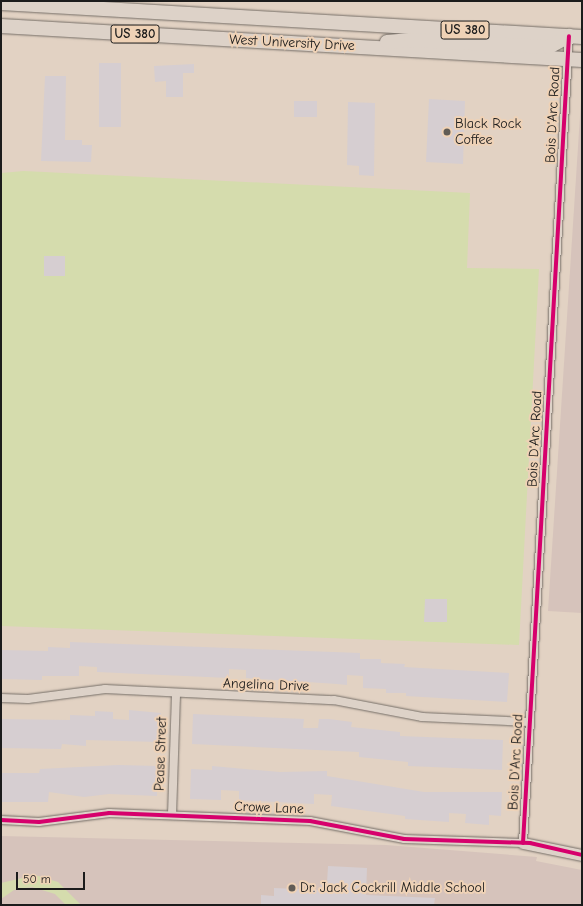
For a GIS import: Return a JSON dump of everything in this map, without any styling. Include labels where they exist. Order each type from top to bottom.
[{"type":"highway","name":"West University Drive","points":[[1,3],[575,36]]},
{"type":"highway","points":[[218,39],[224,16]]},
{"type":"highway","name":"West University Drive","points":[[1,26],[582,60]]},
{"type":"highway","points":[[350,46],[411,40],[549,47],[575,36]]},
{"type":"street","name":"Bois D'Arc Road","points":[[523,843],[567,60],[575,36]]},
{"type":"street","name":"Angelina Drive","points":[[1,698],[28,699],[105,689],[176,694],[334,700],[422,717],[530,722]]},
{"type":"street","name":"Pease Street","points":[[172,816],[176,694]]},
{"type":"street","name":"Crowe Lane","points":[[1,820],[39,822],[109,813],[310,821],[404,839],[523,843],[582,855]]},
{"type":"shaded area","points":[[582,85],[582,613],[548,611]]},
{"type":"shaded area","name":"Dr. Jack Cockrill Middle School","points":[[1,836],[386,845],[537,857],[536,861],[582,870],[582,905],[1,905]]},
{"type":"green space","points":[[24,171],[470,193],[467,268],[539,269],[519,645],[1,626],[1,173]]},
{"type":"green space","points":[[35,875],[58,882],[81,905],[66,905],[55,894],[32,887],[14,890],[1,899],[1,883]]},
{"type":"building","points":[[99,63],[121,63],[121,127],[99,127]]},
{"type":"building","points":[[194,64],[194,73],[183,73],[183,97],[166,97],[166,81],[155,82],[154,66]]},
{"type":"building","points":[[45,76],[66,76],[65,140],[82,140],[82,145],[92,145],[91,162],[41,161]]},
{"type":"building","points":[[429,99],[465,101],[463,164],[426,162]]},
{"type":"building","points":[[294,101],[317,101],[317,117],[294,117]]},
{"type":"building","points":[[348,102],[375,103],[374,176],[359,175],[359,166],[347,165]]},
{"type":"building","points":[[44,256],[65,256],[65,276],[44,276]]},
{"type":"building","points":[[425,599],[447,599],[447,622],[424,622]]},
{"type":"building","points":[[70,642],[360,653],[360,659],[381,659],[381,663],[405,664],[404,667],[509,673],[507,702],[406,696],[406,693],[386,693],[386,689],[363,688],[363,676],[347,675],[347,685],[246,678],[246,670],[229,669],[229,678],[97,672],[97,667],[79,666],[79,676],[42,676],[42,680],[1,679],[2,650],[48,651],[48,647],[70,648]]},
{"type":"building","points":[[129,710],[161,713],[159,742],[86,740],[86,746],[62,744],[61,749],[1,748],[1,719],[70,720],[70,715],[95,716],[95,711],[113,712],[113,719],[129,720]]},
{"type":"building","points":[[193,714],[304,719],[303,728],[318,728],[319,719],[329,719],[352,722],[351,727],[400,732],[400,736],[503,740],[502,770],[408,766],[408,762],[359,757],[359,752],[192,744]]},
{"type":"building","points":[[118,765],[158,766],[157,796],[109,794],[84,797],[49,792],[48,802],[1,802],[1,773],[39,773],[40,769]]},
{"type":"building","points":[[212,766],[280,772],[327,771],[327,776],[424,792],[502,792],[501,816],[489,815],[489,825],[465,823],[466,814],[449,813],[449,822],[405,819],[405,816],[331,806],[332,795],[314,794],[314,804],[239,800],[239,791],[221,790],[221,800],[190,799],[191,769],[212,770]]},
{"type":"building","points":[[328,866],[367,868],[366,895],[435,898],[434,905],[261,905],[261,895],[274,896],[274,888],[320,890],[321,883],[327,883]]},
{"type":"cycle path","points":[[523,843],[569,36]]},
{"type":"cycle path","points":[[1,820],[39,822],[109,813],[310,821],[404,839],[530,843],[582,855]]},
{"type":"place","name":"Black Rock Coffee","points":[[447,132]]},
{"type":"place","name":"Dr. Jack Cockrill Middle School","points":[[292,888]]}]
